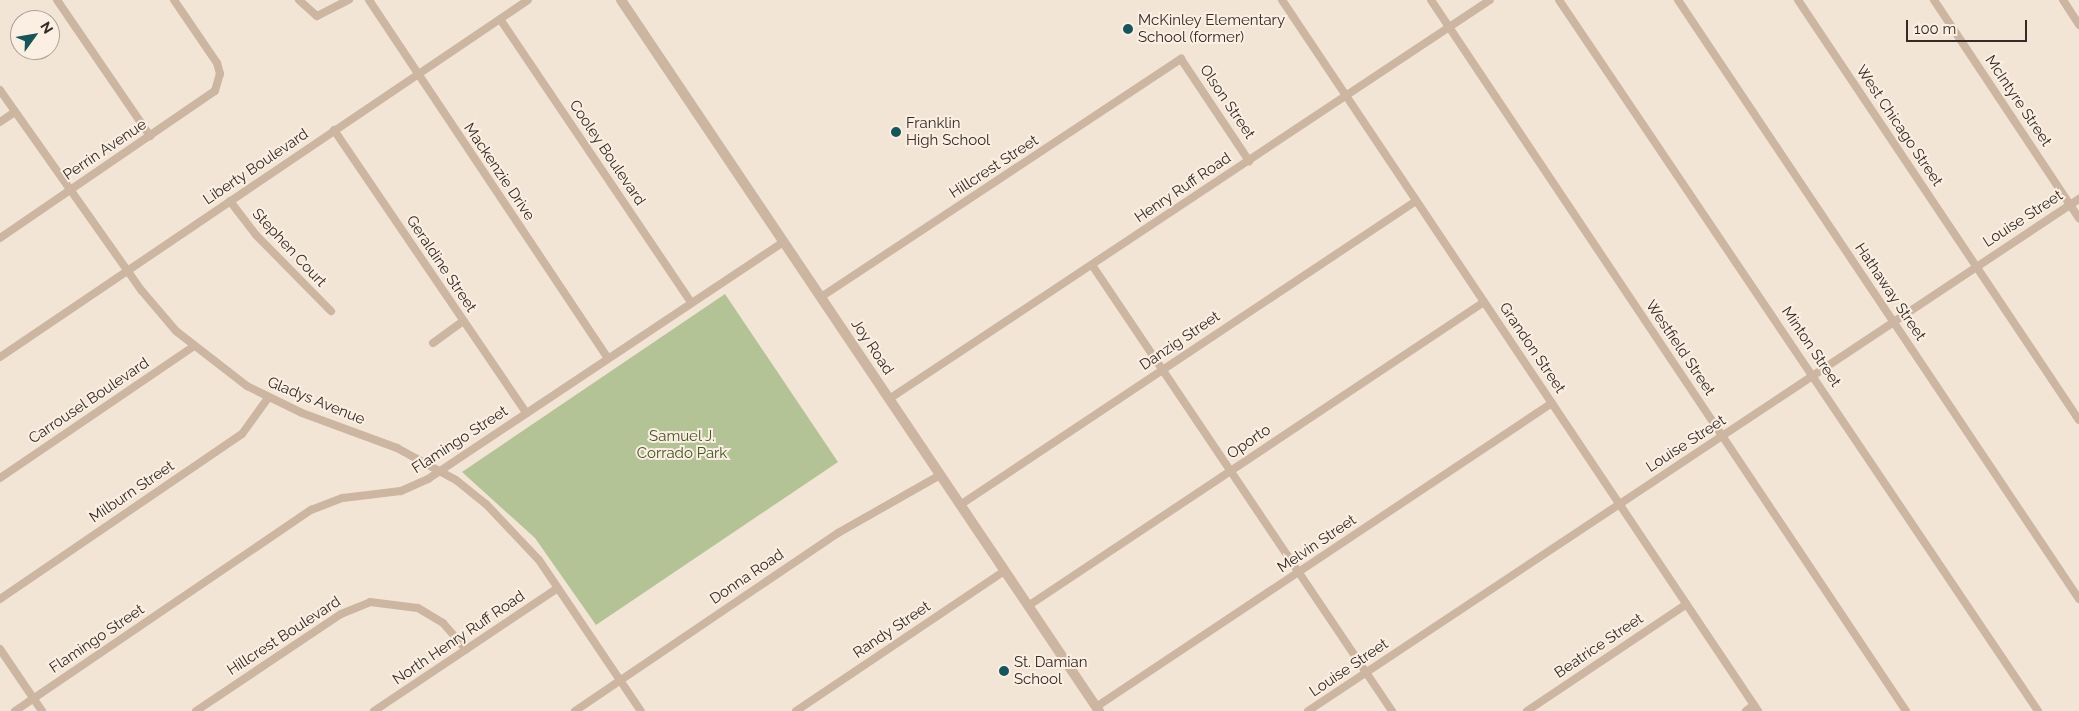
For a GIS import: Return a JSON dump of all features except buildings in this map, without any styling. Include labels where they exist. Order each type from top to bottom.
[{"type":"street","points":[[57,0],[150,136]]},
{"type":"street","name":"Perrin Avenue","points":[[0,238],[210,95],[219,80],[217,63],[174,0]]},
{"type":"street","points":[[299,0],[317,16],[349,0]]},
{"type":"street","name":"Mackenzie Drive","points":[[369,0],[608,358]]},
{"type":"street","name":"Liberty Boulevard","points":[[0,357],[528,0]]},
{"type":"street","name":"Joy Road","points":[[621,0],[1097,709]]},
{"type":"street","name":"Grandon Street","points":[[1282,0],[1756,708]]},
{"type":"street","name":"Westfield Street","points":[[1431,0],[1906,711]]},
{"type":"street","name":"Henry Ruff Road","points":[[889,399],[1490,0]]},
{"type":"street","name":"Minton Street","points":[[1560,0],[2038,711]]},
{"type":"street","name":"Hathaway Street","points":[[1678,0],[2079,600]]},
{"type":"street","name":"West Chicago Street","points":[[1798,0],[2079,420]]},
{"type":"street","name":"McIntyre Street","points":[[1934,0],[2079,218]]},
{"type":"street","points":[[2063,0],[2079,24]]},
{"type":"street","name":"Cooley Boulevard","points":[[500,19],[691,302]]},
{"type":"street","name":"Olson Street","points":[[1181,59],[1249,161]]},
{"type":"street","name":"Hillcrest Street","points":[[821,297],[1181,59]]},
{"type":"street","name":"Gladys Avenue","points":[[0,90],[159,314],[193,347],[268,398],[396,448],[440,471],[503,520],[558,588],[641,711]]},
{"type":"street","points":[[0,122],[15,112]]},
{"type":"street","name":"Geraldine Street","points":[[334,130],[526,413]]},
{"type":"street","name":"Louise Street","points":[[1308,711],[2079,199]]},
{"type":"street","name":"Danzig Street","points":[[960,505],[1416,200]]},
{"type":"street","name":"Stephen Court","points":[[230,201],[256,235],[331,311]]},
{"type":"street","name":"Flamingo Street","points":[[14,711],[311,510],[344,498],[401,491],[440,471],[783,242]]},
{"type":"street","points":[[1092,265],[1392,711]]},
{"type":"street","name":"Oporto","points":[[1028,606],[1484,302]]},
{"type":"street","points":[[433,343],[463,321]]},
{"type":"street","name":"Carrousel Boulevard","points":[[0,478],[193,347]]},
{"type":"street","name":"Milburn Street","points":[[0,599],[242,434],[268,398]]},
{"type":"street","name":"Melvin Street","points":[[1097,709],[1552,403]]},
{"type":"street","name":"Donna Road","points":[[574,711],[838,533],[940,475]]},
{"type":"street","name":"Randy Street","points":[[796,711],[1004,571]]},
{"type":"street","name":"North Henry Ruff Road","points":[[374,711],[558,588]]},
{"type":"street","name":"Hillcrest Boulevard","points":[[196,711],[340,614],[370,602],[418,608],[443,622],[466,649]]},
{"type":"street","name":"Beatrice Street","points":[[1527,711],[1687,604]]},
{"type":"street","points":[[0,649],[42,711]]},
{"type":"street","points":[[1746,711],[1756,708]]},
{"type":"green space","name":"Samuel J. Corrado Park","points":[[725,294],[838,462],[596,625],[535,538],[462,472]]},
{"type":"place","name":"McKinley Elementary School (former)","points":[[1128,29]]},
{"type":"place","name":"Franklin High School","points":[[896,132]]},
{"type":"place","name":"St. Damian School","points":[[1004,671]]}]
